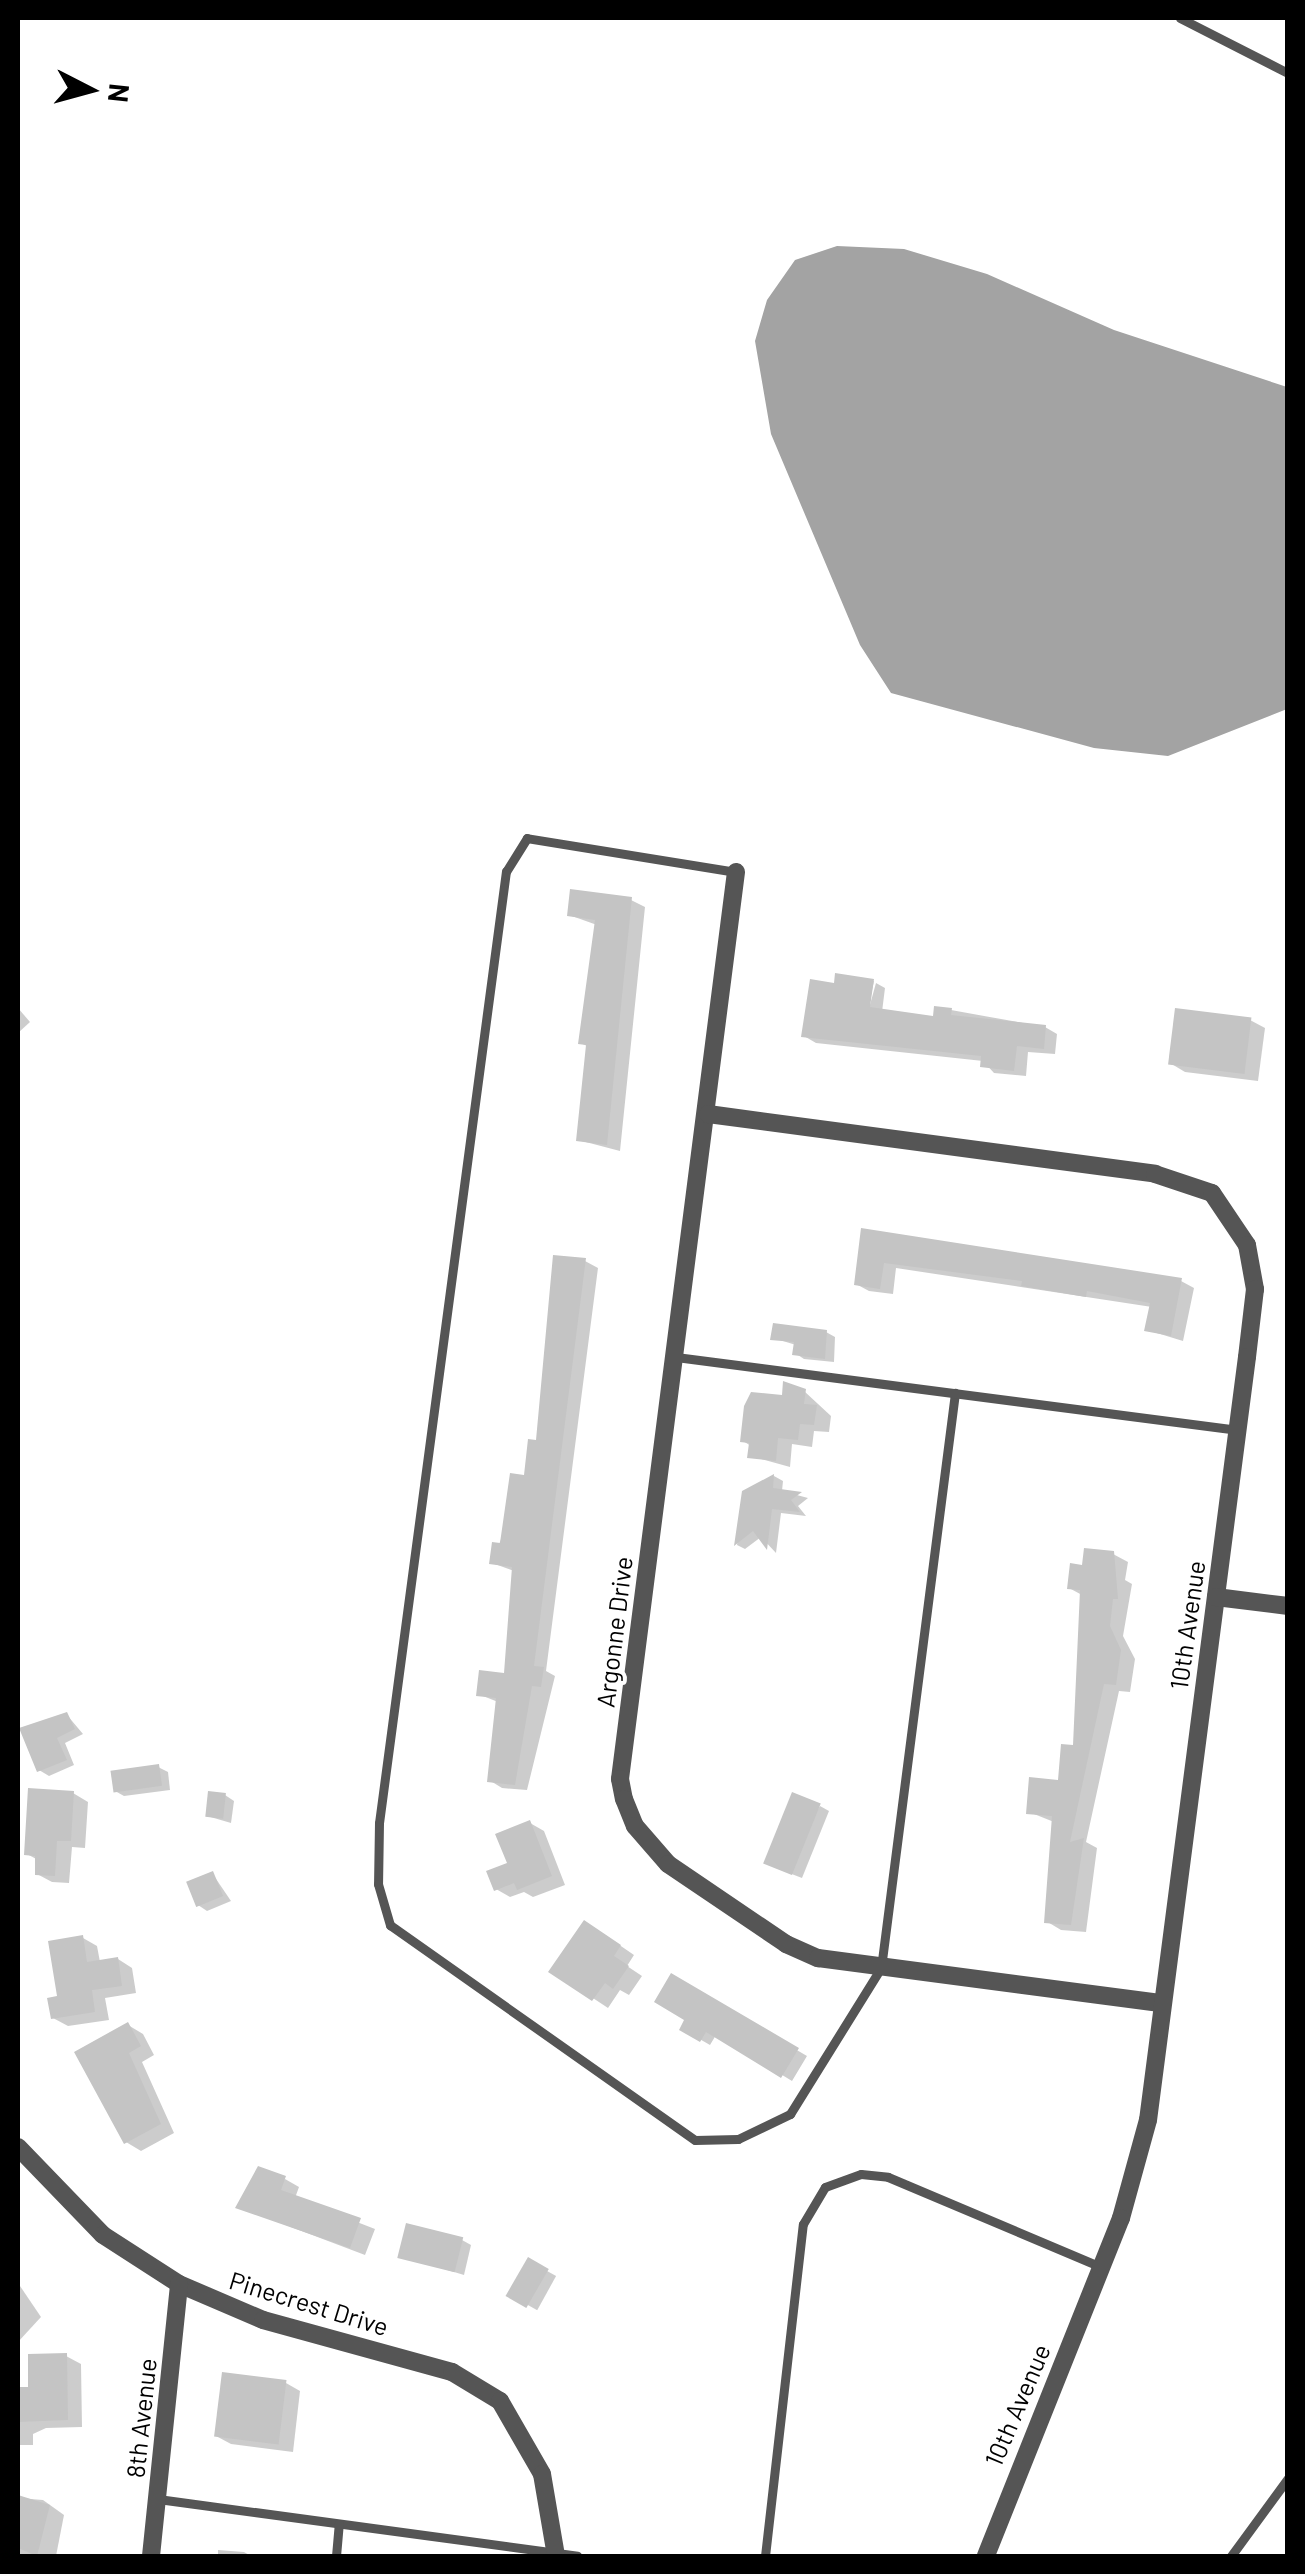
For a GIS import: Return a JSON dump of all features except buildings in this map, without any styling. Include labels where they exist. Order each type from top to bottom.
[{"type":"street","name":"Argonne Drive","points":[[736,872],[620,1779],[624,1799],[635,1826],[668,1864],[786,1944],[818,1958],[1162,2003]]},
{"type":"street","name":"10th Avenue","points":[[708,1114],[1156,1174],[1212,1193],[1240,1226],[1254,1289],[1148,2120],[1101,2267],[986,2556]]},
{"type":"street","points":[[1216,1597],[1288,1606]]},
{"type":"street","name":"Pinecrest Drive","points":[[18,2147],[103,2235],[180,2284],[263,2320],[452,2372],[500,2401],[537,2462],[556,2555]]},
{"type":"street","name":"8th Avenue","points":[[151,2556],[180,2284]]},
{"type":"lane","points":[[1180,18],[1288,73]]},
{"type":"lane","points":[[736,872],[527,838],[506,871],[379,1822],[378,1884],[390,1925],[695,2140],[738,2139],[790,2114],[881,1968],[956,1393]]},
{"type":"lane","points":[[676,1357],[1238,1430]]},
{"type":"lane","points":[[764,2556],[803,2224],[825,2187],[861,2174],[888,2177],[1101,2267]]},
{"type":"lane","points":[[1231,2556],[1288,2478]]},
{"type":"lane","points":[[157,2499],[576,2556]]},
{"type":"lane","points":[[336,2556],[339,2524]]},
{"type":"shaded area","points":[[837,246],[904,249],[987,274],[1114,330],[1287,387],[1287,709],[1168,756],[1094,748],[891,693],[860,645],[771,434],[755,341],[767,300],[795,260]]}]
